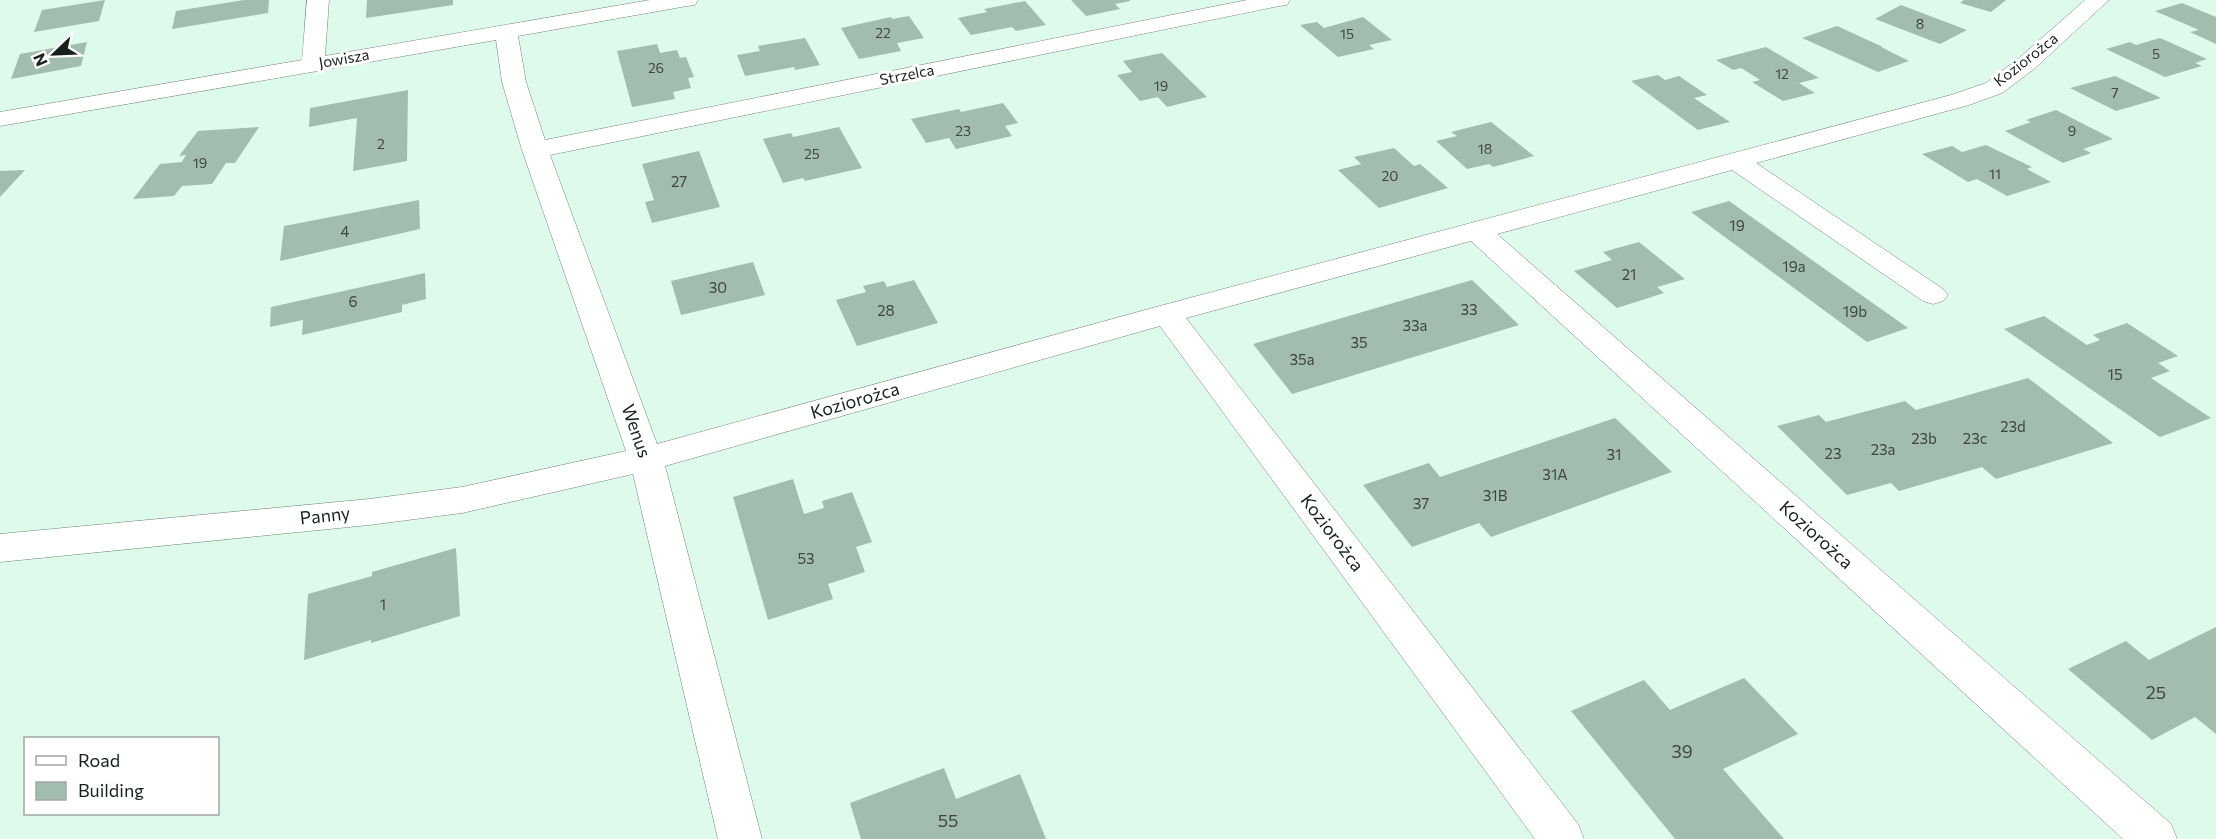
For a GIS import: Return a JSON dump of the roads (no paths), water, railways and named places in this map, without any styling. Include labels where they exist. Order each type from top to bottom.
[{"type":"street","points":[[313,65],[318,0]]},
{"type":"street","name":"Jowisza","points":[[0,119],[687,0]]},
{"type":"street","name":"Strzelca","points":[[535,150],[1279,0]]},
{"type":"street","name":"Koziorożca","points":[[646,459],[1167,314],[1960,100],[1994,88],[2026,64],[2098,0]]},
{"type":"street","name":"Wenus","points":[[506,31],[514,82],[535,150],[646,459],[740,839]]},
{"type":"street","points":[[1736,160],[1933,295]]},
{"type":"street","name":"Koziorożca","points":[[1477,231],[2155,839]]},
{"type":"street","name":"Koziorożca","points":[[1167,314],[1562,839]]},
{"type":"street","name":"Panny","points":[[0,548],[369,512],[462,500],[646,459]]}]
